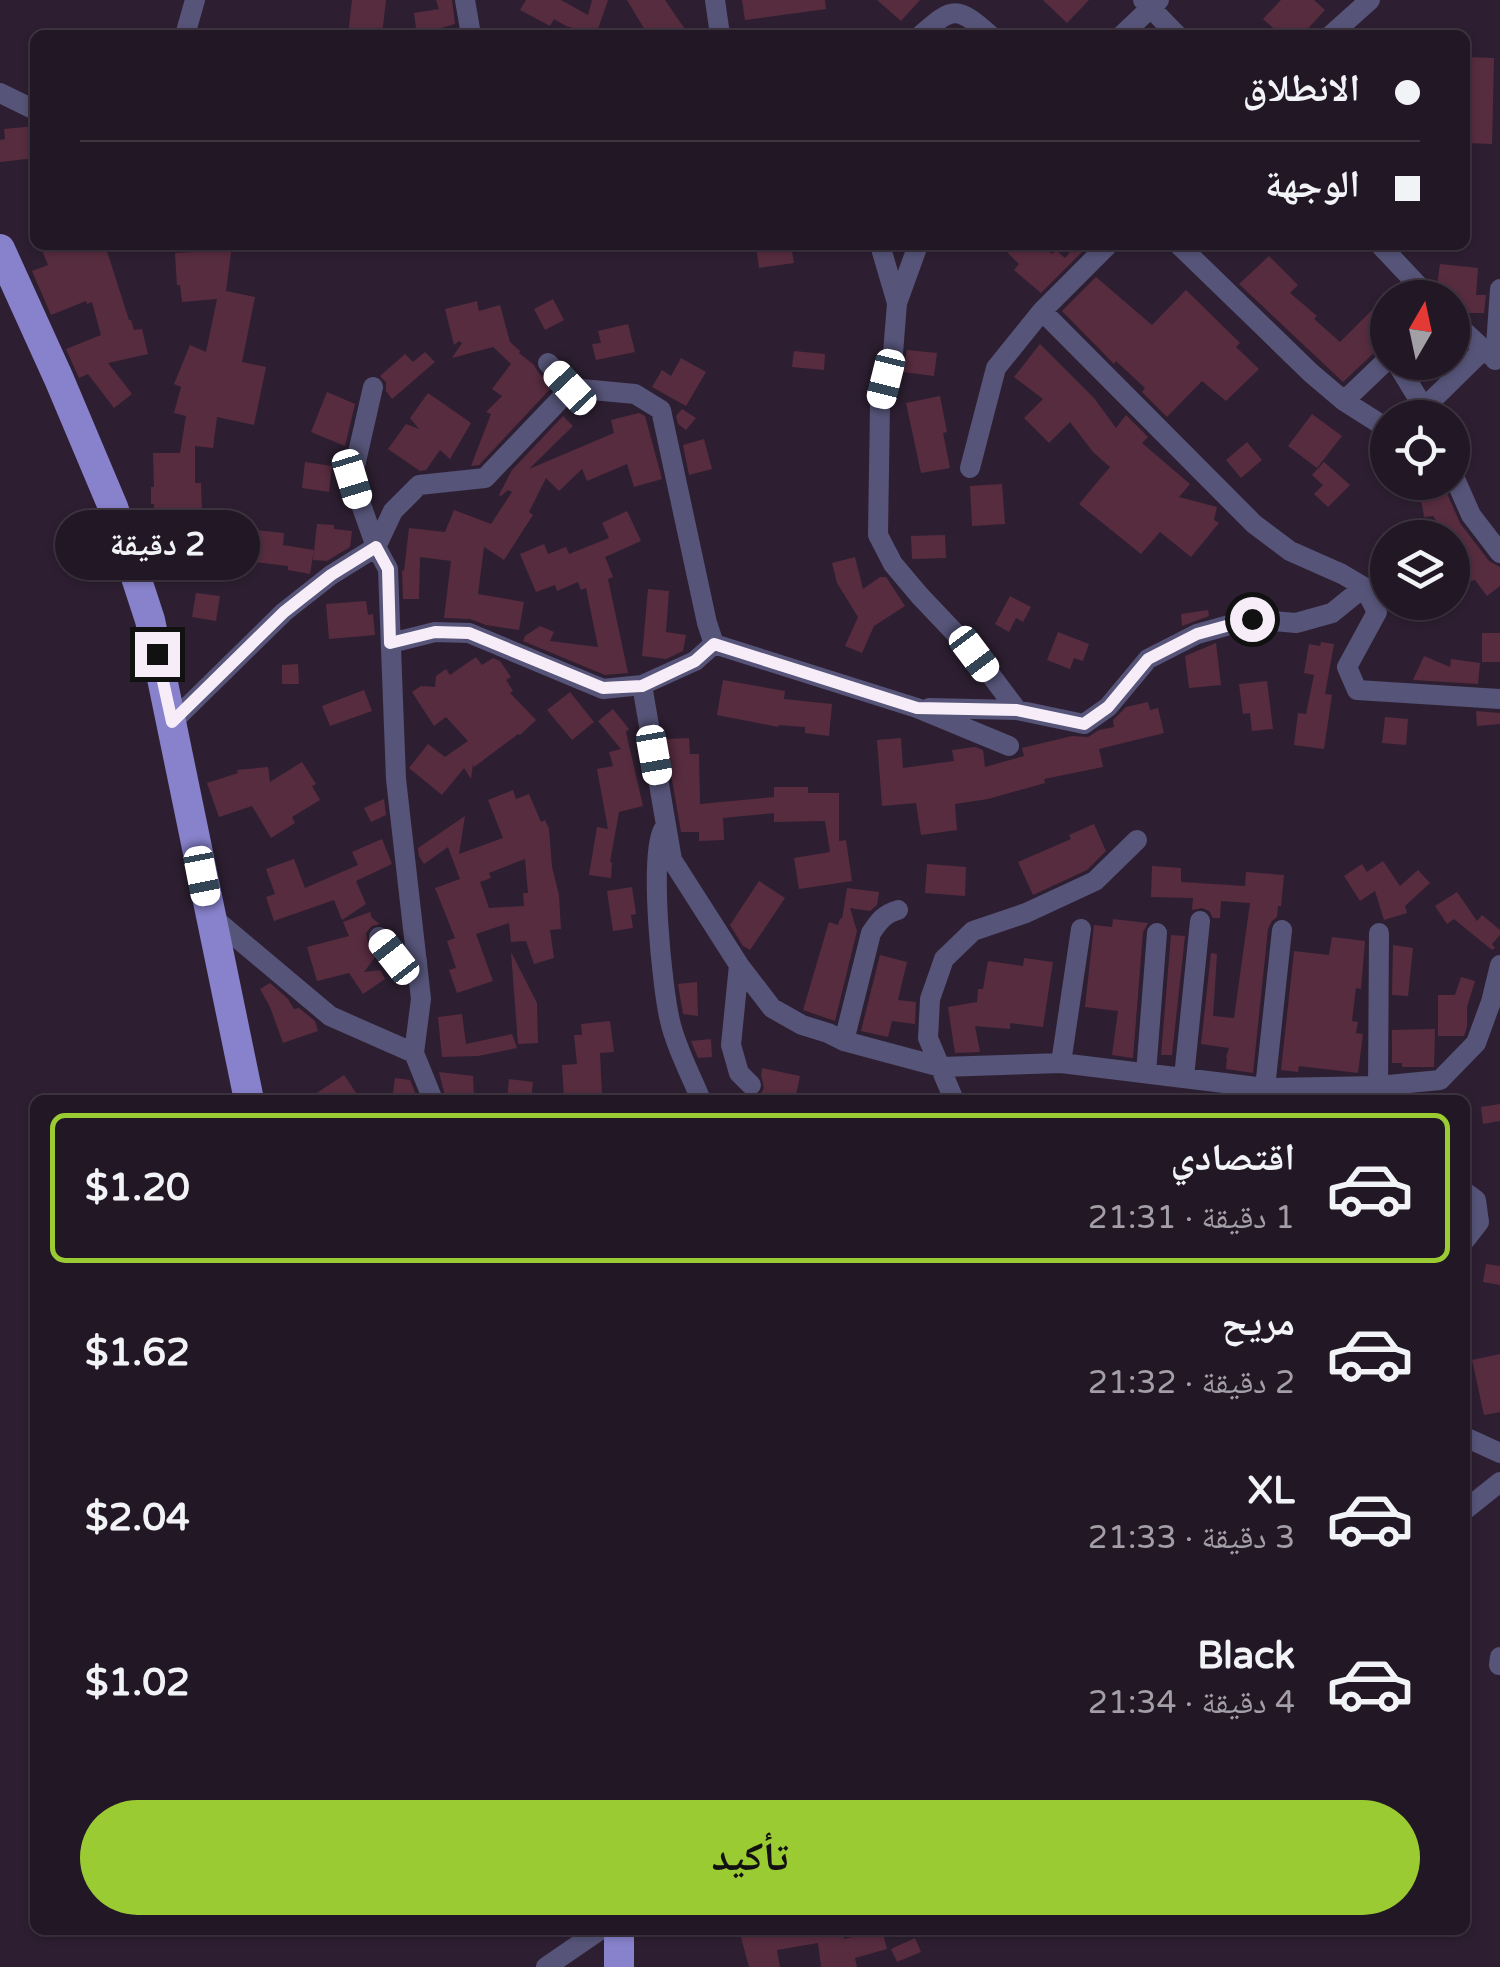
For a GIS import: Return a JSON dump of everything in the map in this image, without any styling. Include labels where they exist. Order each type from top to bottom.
[{"type":"main road","points":[[0,250],[113,507],[150,620],[248,1095]]},
{"type":"main road","points":[[619,1935],[620,1967]]},
{"type":"street","points":[[186,30],[195,0]]},
{"type":"street","points":[[465,0],[470,30]]},
{"type":"street","points":[[715,0],[719,30]]},
{"type":"street","points":[[1337,30],[1370,0]]},
{"type":"street","points":[[1126,30],[1150,3],[1173,30]]},
{"type":"street","points":[[926,30],[944,14],[955,12],[984,30]]},
{"type":"street","points":[[0,93],[30,108]]},
{"type":"street","points":[[881,250],[897,303]]},
{"type":"street","points":[[916,250],[897,303],[893,353],[880,405],[878,535],[893,564],[974,654],[1017,710]]},
{"type":"street","points":[[970,468],[996,368],[1042,311],[1103,250]]},
{"type":"street","points":[[1185,250],[1311,373],[1370,418]]},
{"type":"street","points":[[1385,250],[1413,280]]},
{"type":"street","points":[[1440,400],[1493,358],[1500,290]]},
{"type":"street","points":[[1042,311],[1254,524],[1290,552],[1364,588],[1378,612],[1347,668],[1357,690],[1500,699]]},
{"type":"street","points":[[1470,337],[1493,358]]},
{"type":"street","points":[[548,363],[570,388],[635,394],[662,410],[714,644]]},
{"type":"street","points":[[1344,401],[1370,376]]},
{"type":"street","points":[[373,387],[352,479],[388,569],[396,779],[421,999],[414,1053],[430,1095]]},
{"type":"street","points":[[172,722],[284,612],[331,575],[376,547],[393,511],[419,485],[485,478],[570,388]]},
{"type":"street","points":[[1465,500],[1500,554]]},
{"type":"street","points":[[917,708],[1017,710],[1084,724],[1108,707],[1148,659],[1197,634],[1252,619],[1296,623],[1332,613],[1364,588]]},
{"type":"street","points":[[390,643],[435,632],[469,633],[603,688],[642,686],[695,661],[714,644]]},
{"type":"street","points":[[714,644],[917,708],[1009,746]]},
{"type":"street","points":[[642,686],[672,860],[739,965],[772,1008],[844,1041],[942,1067],[1061,1063],[1265,1088],[1380,1093],[1440,1080],[1476,1044],[1499,974]]},
{"type":"street","points":[[666,825],[659,838],[656,864],[661,954],[670,1022],[699,1095]]},
{"type":"street","points":[[952,1095],[928,1038],[930,999],[944,959],[972,931],[1095,881],[1137,840]]},
{"type":"street","points":[[844,1041],[871,934],[880,919],[898,910]]},
{"type":"street","points":[[210,914],[330,1016],[414,1053]]},
{"type":"street","points":[[1184,1078],[1200,921]]},
{"type":"street","points":[[1061,1063],[1081,929]]},
{"type":"street","points":[[1265,1088],[1282,930]]},
{"type":"street","points":[[1146,1073],[1156,933]]},
{"type":"street","points":[[1379,933],[1380,1093]]},
{"type":"street","points":[[379,938],[394,957],[417,960]]},
{"type":"street","points":[[739,965],[732,1045],[739,1073],[751,1085]]},
{"type":"street","points":[[1470,1196],[1476,1200],[1479,1222],[1470,1234]]},
{"type":"street","points":[[1470,1439],[1500,1453]]},
{"type":"street","points":[[1470,1506],[1500,1482]]},
{"type":"street","points":[[1499,1665],[1500,1657]]},
{"type":"street","points":[[546,1967],[593,1935]]},
{"type":"building","points":[[352,0],[386,0],[383,30],[349,30]]},
{"type":"building","points":[[436,0],[452,0],[455,24],[441,30],[416,30],[414,13],[439,9]]},
{"type":"building","points":[[526,0],[561,0],[588,15],[592,0],[608,0],[598,30],[579,30],[554,19],[550,26],[520,10]]},
{"type":"building","points":[[627,0],[665,0],[686,30],[645,30]]},
{"type":"building","points":[[742,0],[825,0],[826,9],[745,20]]},
{"type":"building","points":[[877,0],[920,0],[901,21]]},
{"type":"building","points":[[1043,0],[1089,0],[1067,23]]},
{"type":"building","points":[[1281,0],[1314,0],[1325,10],[1307,30],[1275,30],[1263,19]]},
{"type":"building","points":[[1470,57],[1494,58],[1492,144],[1470,143]]},
{"type":"building","points":[[30,126],[30,159],[0,162],[4,129]]},
{"type":"building","points":[[42,250],[107,250],[129,320],[134,330],[142,329],[148,354],[108,363],[132,394],[114,408],[88,374],[79,378],[66,349],[101,335],[92,302],[51,315],[32,271],[48,265]]},
{"type":"building","points":[[231,250],[226,291],[255,297],[242,362],[266,367],[254,425],[217,417],[213,448],[195,446],[195,483],[201,483],[202,511],[237,516],[235,528],[284,533],[283,545],[314,550],[310,574],[288,570],[288,566],[255,562],[255,557],[198,550],[201,527],[165,526],[165,517],[153,515],[153,453],[180,453],[186,416],[174,413],[181,387],[174,384],[190,345],[206,352],[217,299],[182,302],[175,253]]},
{"type":"building","points":[[757,250],[792,250],[794,263],[759,268]]},
{"type":"building","points":[[1005,250],[1048,250],[1052,254],[1056,250],[1065,258],[1072,250],[1084,250],[1041,293],[1014,270],[1019,264]]},
{"type":"building","points":[[1269,256],[1298,285],[1290,293],[1340,342],[1370,312],[1370,357],[1343,382],[1239,284]]},
{"type":"building","points":[[1440,264],[1478,268],[1476,295],[1486,295],[1484,313],[1470,313],[1470,280],[1438,280]]},
{"type":"building","points":[[1096,277],[1152,325],[1186,290],[1240,343],[1236,347],[1259,369],[1226,401],[1202,381],[1167,417],[1142,392],[1145,388],[1116,361],[1114,364],[1062,311]]},
{"type":"building","points":[[553,299],[564,320],[545,330],[534,309]]},
{"type":"building","points":[[477,301],[479,311],[500,305],[510,342],[552,387],[479,465],[471,466],[491,414],[486,412],[502,396],[492,389],[511,364],[493,347],[452,358],[462,343],[454,345],[445,309]]},
{"type":"building","points":[[628,324],[635,352],[596,360],[592,344],[601,343],[598,331]]},
{"type":"building","points":[[1040,344],[1094,398],[1116,428],[1126,415],[1148,437],[1142,443],[1190,484],[1179,497],[1217,507],[1214,520],[1219,523],[1191,557],[1160,532],[1141,554],[1079,504],[1110,467],[1070,422],[1049,443],[1024,418],[1043,399],[1014,377]]},
{"type":"building","points":[[907,350],[937,353],[934,376],[903,372]]},
{"type":"building","points":[[794,351],[825,354],[824,370],[792,367]]},
{"type":"building","points":[[425,352],[435,362],[392,399],[380,376],[405,354],[413,362]]},
{"type":"building","points":[[681,358],[706,372],[686,406],[652,387],[662,370],[671,376]]},
{"type":"building","points":[[327,392],[355,404],[345,446],[311,432]]},
{"type":"building","points":[[428,393],[471,423],[450,459],[440,450],[426,470],[420,471],[388,449],[406,424],[419,429],[410,418]]},
{"type":"building","points":[[940,396],[950,468],[921,473],[906,403]]},
{"type":"building","points":[[682,409],[696,418],[686,430],[678,424],[676,416]]},
{"type":"building","points":[[639,413],[645,416],[662,479],[634,487],[627,464],[587,481],[582,469],[559,491],[546,478],[529,512],[533,515],[504,560],[484,547],[478,594],[524,602],[519,630],[470,619],[444,618],[451,561],[420,557],[419,599],[403,599],[402,570],[409,528],[445,532],[454,510],[491,524],[512,492],[499,495],[512,470],[563,416],[573,426],[529,469],[614,433],[611,420]]},
{"type":"building","points":[[1312,414],[1342,436],[1317,468],[1288,446]]},
{"type":"building","points":[[704,439],[712,469],[689,475],[683,445]]},
{"type":"building","points":[[1247,442],[1262,460],[1241,478],[1226,460]]},
{"type":"building","points":[[305,462],[332,466],[329,492],[302,488]]},
{"type":"building","points":[[1324,462],[1350,485],[1328,507],[1314,494],[1323,485],[1312,475]]},
{"type":"building","points":[[1002,484],[1005,524],[972,526],[970,486]]},
{"type":"building","points":[[1421,500],[1450,500],[1459,520],[1436,520],[1433,516],[1424,517]]},
{"type":"building","points":[[627,511],[641,541],[605,557],[613,577],[608,579],[628,673],[605,675],[523,641],[540,626],[554,632],[550,641],[598,647],[586,588],[581,590],[578,582],[557,591],[555,585],[536,592],[520,554],[544,544],[548,554],[566,547],[569,554],[609,538],[602,523]]},
{"type":"building","points":[[317,524],[352,531],[350,547],[327,561],[313,560]]},
{"type":"building","points":[[945,535],[946,558],[912,559],[911,536]]},
{"type":"building","points":[[1470,536],[1489,561],[1500,567],[1500,586],[1487,596],[1475,580],[1470,581]]},
{"type":"building","points":[[855,557],[863,589],[886,577],[905,606],[874,626],[862,653],[845,646],[858,617],[837,583],[832,563]]},
{"type":"building","points":[[648,589],[669,591],[666,632],[686,635],[683,651],[666,659],[642,656]]},
{"type":"building","points":[[196,593],[220,596],[216,621],[192,617]]},
{"type":"building","points":[[1010,596],[1031,607],[1023,622],[1016,618],[1009,632],[995,624]]},
{"type":"building","points":[[366,601],[368,615],[373,614],[375,635],[329,639],[326,604]]},
{"type":"building","points":[[1208,610],[1209,616],[1182,626],[1181,614]]},
{"type":"building","points":[[1058,632],[1089,644],[1083,661],[1074,658],[1070,669],[1047,660]]},
{"type":"building","points":[[1482,633],[1500,633],[1500,662],[1482,662]]},
{"type":"building","points":[[1321,642],[1334,644],[1325,694],[1332,695],[1324,749],[1294,745],[1298,713],[1306,714],[1314,675],[1304,673],[1309,644],[1320,646]]},
{"type":"building","points":[[1216,643],[1221,685],[1189,688],[1185,656]]},
{"type":"building","points":[[1424,656],[1450,667],[1451,659],[1480,663],[1478,684],[1413,680]]},
{"type":"building","points":[[476,657],[482,665],[493,658],[500,661],[511,677],[506,680],[513,691],[510,693],[536,720],[474,767],[473,764],[471,779],[464,768],[442,795],[409,768],[428,744],[445,757],[468,741],[446,717],[434,726],[412,692],[421,686],[435,687],[436,676],[446,669],[450,675]]},
{"type":"building","points":[[298,664],[299,684],[282,684],[282,665]]},
{"type":"building","points":[[723,680],[785,691],[784,699],[832,704],[829,736],[805,733],[805,727],[778,727],[717,715]]},
{"type":"building","points":[[1267,681],[1273,729],[1252,731],[1250,713],[1243,714],[1239,684]]},
{"type":"building","points":[[364,690],[372,711],[330,726],[322,706]]},
{"type":"building","points":[[570,692],[594,722],[572,740],[547,710]]},
{"type":"building","points":[[1148,702],[1150,710],[1158,708],[1164,733],[1099,749],[1103,767],[1044,779],[1045,783],[988,799],[955,804],[957,830],[921,835],[916,803],[882,806],[877,740],[901,738],[903,768],[954,761],[952,750],[975,747],[983,750],[985,767],[1024,756],[1022,748],[1072,736],[1088,737],[1114,727],[1113,720],[1126,707]]},
{"type":"building","points":[[613,709],[629,729],[626,732],[643,806],[619,812],[611,878],[589,875],[597,827],[608,829],[597,769],[613,766],[609,752],[621,749],[598,721]]},
{"type":"building","points":[[1476,711],[1500,713],[1500,724],[1477,726]]},
{"type":"building","points":[[1385,717],[1408,719],[1406,745],[1382,743]]},
{"type":"building","points":[[689,738],[690,754],[699,754],[700,804],[774,797],[774,787],[808,787],[808,793],[839,793],[839,841],[846,840],[852,881],[799,889],[794,858],[830,852],[825,821],[774,822],[774,813],[723,818],[724,840],[699,841],[699,832],[681,832],[665,739]]},
{"type":"building","points":[[302,762],[316,784],[312,786],[320,800],[292,817],[295,823],[271,838],[252,806],[219,817],[207,783],[238,773],[237,770],[268,767],[270,782]]},
{"type":"building","points":[[513,790],[516,799],[529,794],[541,822],[545,820],[561,929],[550,930],[554,958],[534,964],[526,941],[511,942],[509,923],[476,934],[493,981],[457,993],[449,970],[456,968],[447,941],[455,938],[435,888],[460,879],[448,847],[424,864],[418,848],[465,816],[459,854],[503,838],[488,800]],"holes":[[[525,859],[528,893],[523,893],[524,906],[489,908],[480,882],[491,878],[489,873]]]},
{"type":"building","points":[[384,799],[386,815],[371,822],[364,808]]},
{"type":"building","points":[[1094,824],[1106,851],[1087,870],[1033,895],[1018,862],[1071,839],[1069,835]]},
{"type":"building","points":[[382,839],[392,864],[356,881],[366,904],[342,920],[334,900],[274,921],[266,897],[275,894],[266,869],[294,859],[305,888],[358,865],[352,852]]},
{"type":"building","points":[[1383,861],[1400,886],[1418,870],[1430,883],[1405,906],[1407,913],[1384,920],[1375,891],[1360,901],[1344,876],[1362,864],[1367,872]]},
{"type":"building","points":[[927,864],[966,867],[965,896],[925,893]]},
{"type":"building","points":[[1152,866],[1181,868],[1181,882],[1245,886],[1246,872],[1284,875],[1281,906],[1268,929],[1253,1073],[1226,1069],[1229,1048],[1201,1044],[1211,953],[1217,954],[1213,1016],[1234,1018],[1250,903],[1221,901],[1220,918],[1213,918],[1202,908],[1192,910],[1193,898],[1151,897]]},
{"type":"building","points":[[759,881],[785,898],[750,950],[730,925]]},
{"type":"building","points":[[632,887],[636,914],[631,915],[633,928],[613,931],[607,891]]},
{"type":"building","points":[[847,888],[879,892],[877,905],[870,911],[850,908],[857,931],[835,1021],[803,1010],[829,922],[838,925],[842,919]]},
{"type":"building","points":[[1457,892],[1477,921],[1482,915],[1500,930],[1492,950],[1454,919],[1447,924],[1435,906]]},
{"type":"building","points":[[370,912],[380,924],[366,933],[376,956],[364,972],[380,970],[385,979],[363,994],[349,973],[317,981],[307,947],[349,936],[343,922]]},
{"type":"building","points":[[1113,919],[1148,923],[1143,932],[1133,1058],[1112,1055],[1118,1011],[1085,1007],[1094,925],[1112,927]]},
{"type":"building","points":[[1171,935],[1185,936],[1172,1055],[1161,1055]]},
{"type":"building","points":[[1332,937],[1365,941],[1361,989],[1356,988],[1352,1021],[1358,1022],[1356,1033],[1363,1034],[1358,1073],[1299,1066],[1298,1072],[1281,1070],[1294,951],[1329,955]]},
{"type":"building","points":[[1393,945],[1413,948],[1408,996],[1392,995]]},
{"type":"building","points":[[511,952],[537,1003],[538,1043],[518,1044]]},
{"type":"building","points":[[880,955],[907,962],[898,1000],[916,1002],[915,1024],[892,1021],[888,1037],[861,1031]]},
{"type":"building","points":[[1024,958],[1053,962],[1043,1027],[1010,1023],[1010,1029],[975,1026],[980,1052],[955,1053],[948,1007],[977,1002],[988,961],[1023,966]]},
{"type":"building","points":[[1461,977],[1475,981],[1464,1036],[1438,1036],[1438,995],[1455,995]]},
{"type":"building","points":[[697,982],[698,1016],[683,1014],[678,984]]},
{"type":"building","points":[[270,983],[294,1009],[299,1008],[315,1021],[318,1031],[283,1043],[260,989]]},
{"type":"building","points":[[462,1014],[466,1044],[512,1034],[517,1048],[478,1056],[442,1057],[438,1017]]},
{"type":"building","points":[[610,1021],[614,1052],[600,1053],[602,1095],[564,1095],[562,1065],[577,1064],[574,1035],[582,1035],[581,1024]]},
{"type":"building","points":[[1435,1029],[1434,1067],[1402,1067],[1402,1063],[1392,1063],[1392,1030]]},
{"type":"building","points":[[711,1039],[712,1057],[698,1058],[691,1041]]},
{"type":"building","points":[[762,1068],[800,1076],[796,1095],[760,1095],[764,1088]]},
{"type":"building","points":[[439,1072],[473,1076],[474,1095],[445,1095]]},
{"type":"building","points":[[344,1075],[358,1095],[314,1095]]},
{"type":"building","points":[[395,1078],[410,1080],[416,1095],[393,1095]]},
{"type":"building","points":[[509,1079],[533,1082],[532,1095],[507,1095]]},
{"type":"building","points":[[1500,1104],[1500,1121],[1483,1124],[1481,1107]]},
{"type":"building","points":[[1486,1264],[1500,1266],[1500,1285],[1483,1282]]},
{"type":"building","points":[[1500,1354],[1500,1412],[1484,1415],[1472,1360]]},
{"type":"building","points":[[740,1935],[844,1935],[844,1939],[883,1935],[887,1949],[855,1958],[857,1967],[821,1967],[818,1943],[777,1950],[780,1967],[749,1967]]},
{"type":"building","points":[[915,1938],[921,1952],[897,1962],[891,1949]]},
{"type":"route","points":[[157,654],[172,722],[284,612],[331,575],[376,547],[388,569],[390,643],[435,632],[469,633],[603,688],[642,686],[695,661],[714,644],[917,708],[1017,710],[1084,724],[1108,707],[1148,659],[1197,634],[1252,619]]}]
